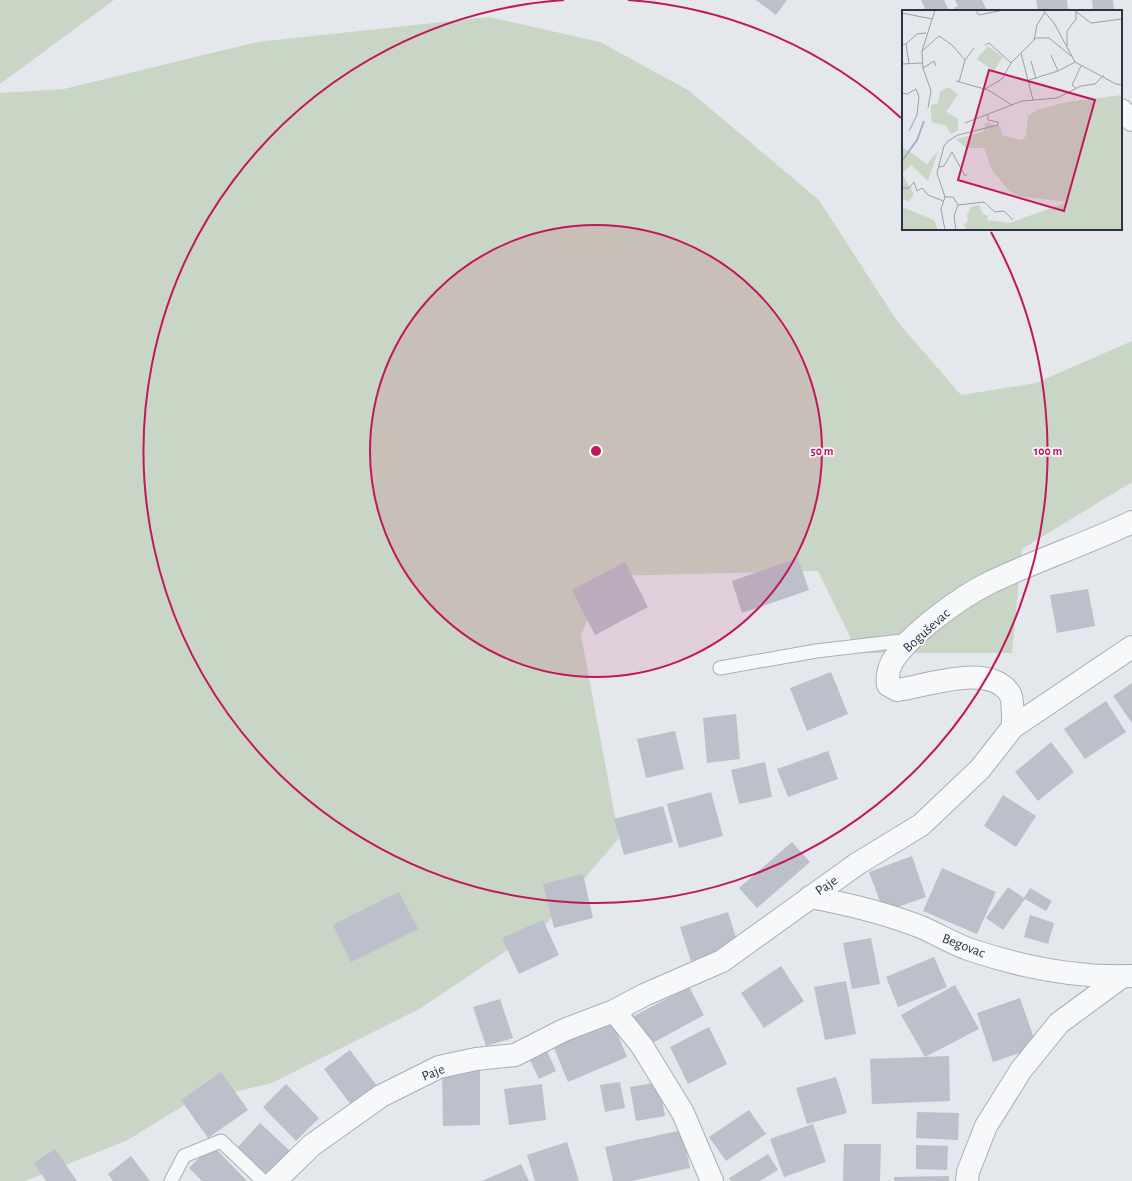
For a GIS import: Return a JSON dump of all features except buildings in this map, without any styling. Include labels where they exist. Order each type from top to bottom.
[{"type":"street","points":[[1122,111],[1132,120]]},
{"type":"street","name":"Boguševac","points":[[1013,727],[1011,695],[1000,683],[987,678],[964,678],[897,690],[888,685],[887,675],[892,662],[910,640],[948,609],[990,582],[1132,522]]},
{"type":"street","name":"Paje","points":[[275,1181],[312,1145],[381,1096],[439,1067],[476,1059],[515,1055],[564,1030],[614,1011],[644,995],[722,961],[810,896],[857,864],[922,825],[980,769],[1013,727],[1132,647]]},
{"type":"street","name":"Begovac","points":[[810,896],[857,906],[921,927],[967,948],[1035,967],[1082,975],[1127,976]]},
{"type":"street","points":[[967,1181],[968,1172],[986,1126],[1021,1070],[1059,1023],[1127,976]]},
{"type":"street","points":[[614,1011],[642,1046],[683,1113],[712,1181]]},
{"type":"lane","points":[[720,668],[816,651],[910,640]]},
{"type":"lane","points":[[171,1181],[184,1156],[221,1141],[263,1181]]},
{"type":"green space","points":[[0,0],[114,0],[0,84]]},
{"type":"green space","points":[[489,17],[600,42],[688,90],[819,200],[897,321],[961,395],[1036,383],[1132,341],[1132,482],[1022,549],[1012,653],[858,653],[818,571],[605,576],[581,635],[619,838],[546,924],[421,1008],[272,1083],[188,1103],[126,1141],[25,1181],[0,1181],[0,93],[64,89],[257,42]]}]
